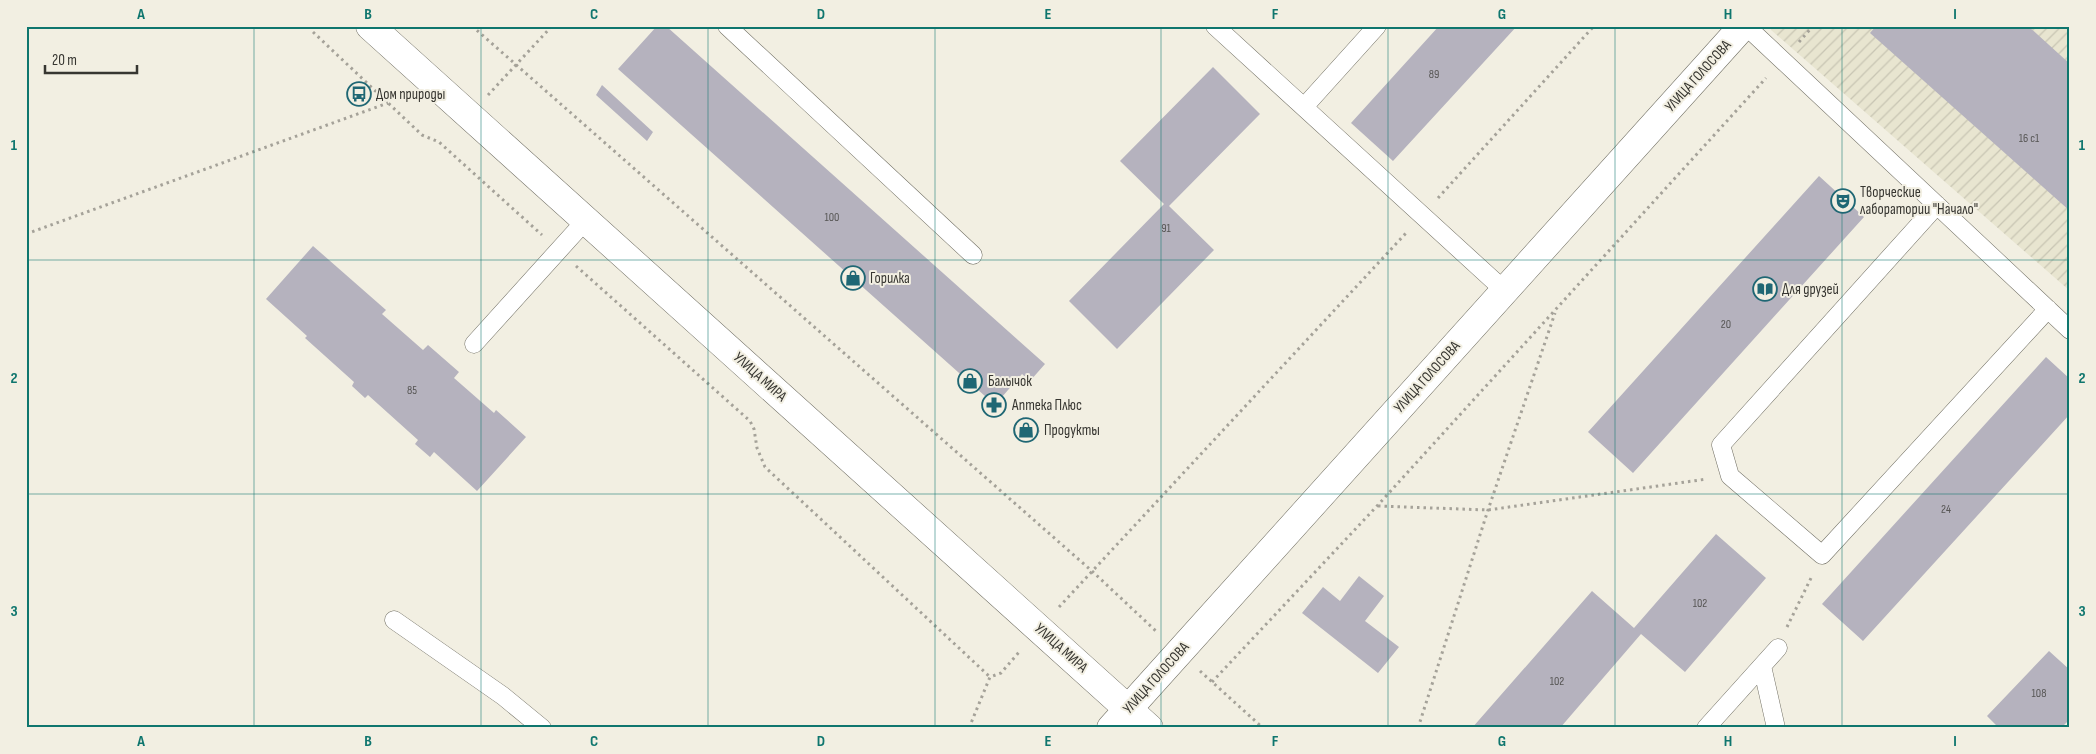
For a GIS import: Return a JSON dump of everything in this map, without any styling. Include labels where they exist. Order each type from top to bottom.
[{"type":"main road","name":"УЛИЦА МИРА","points":[[370,26],[1039,629],[1120,719],[1149,728]]},
{"type":"main road","name":"УЛИЦА ГОЛОСОВА","points":[[1120,719],[1744,26]]},
{"type":"lane","points":[[727,26],[973,254]]},
{"type":"lane","points":[[1216,26],[1505,291]]},
{"type":"lane","points":[[1304,107],[1377,26]]},
{"type":"lane","points":[[1744,26],[1783,60],[2070,330]]},
{"type":"lane","points":[[1937,205],[1721,445],[1730,476],[1822,555],[2048,309]]},
{"type":"lane","points":[[474,344],[586,220]]},
{"type":"lane","points":[[394,620],[503,696],[542,728]]},
{"type":"lane","points":[[1706,728],[1778,648]]},
{"type":"lane","points":[[1762,666],[1776,728]]},
{"type":"path","points":[[472,26],[515,66],[1093,572],[1179,653],[1263,728]]},
{"type":"path","points":[[469,115],[552,26]]},
{"type":"path","points":[[968,728],[990,677],[1002,673],[1039,629],[1422,216],[1594,26]]},
{"type":"path","points":[[1212,682],[1377,506],[1813,26]]},
{"type":"path","points":[[313,32],[422,135],[439,142],[750,421],[754,428],[757,448],[764,467],[990,677]]},
{"type":"path","points":[[26,234],[388,103]]},
{"type":"path","points":[[1418,728],[1488,510],[1556,310]]},
{"type":"path","points":[[1377,506],[1488,510],[1730,476]]},
{"type":"path","points":[[1778,648],[1822,555]]},
{"type":"shaded area","points":[[1775,26],[2070,26],[2070,291],[1771,30]]},
{"type":"building","points":[[657,26],[666,26],[1045,364],[1030,381],[1022,374],[995,405],[618,69]]},
{"type":"building","points":[[1439,26],[1517,26],[1393,161],[1351,123]]},
{"type":"building","points":[[1876,26],[2028,26],[2070,64],[2070,211],[1870,33]]},
{"type":"building","points":[[1213,67],[1260,114],[1169,206],[1214,250],[1117,349],[1069,301],[1164,204],[1120,161]]},
{"type":"building","points":[[602,85],[653,132],[647,141],[596,95]]},
{"type":"building","points":[[1819,176],[1864,217],[1633,473],[1588,432]]},
{"type":"building","points":[[313,246],[386,310],[382,314],[423,350],[428,345],[459,372],[454,378],[494,413],[496,410],[526,437],[477,491],[434,452],[430,457],[415,444],[418,440],[368,395],[365,398],[352,386],[354,382],[305,338],[307,336],[266,299]]},
{"type":"building","points":[[2046,357],[2070,379],[2070,414],[1863,641],[1822,604]]},
{"type":"building","points":[[1023,417],[1040,431],[1030,442],[1014,428]]},
{"type":"building","points":[[1716,534],[1766,578],[1685,672],[1641,634],[1560,728],[1472,728],[1592,591],[1634,628]]},
{"type":"building","points":[[1359,576],[1384,596],[1365,621],[1399,647],[1378,673],[1302,613],[1323,587],[1340,601]]},
{"type":"building","points":[[2049,651],[2070,670],[2070,719],[2061,728],[1999,728],[1987,716]]},
{"type":"place","name":"Дом природы","points":[[359,94]]},
{"type":"place","name":"Творческие лаборатории \"Начало\"","points":[[1843,201]]},
{"type":"place","name":"Горилка","points":[[853,278]]},
{"type":"place","name":"Для друзей","points":[[1765,289]]},
{"type":"place","name":"Балычок","points":[[970,381]]},
{"type":"place","name":"Аптека Плюс","points":[[994,405]]},
{"type":"place","name":"Продукты","points":[[1026,430]]}]
